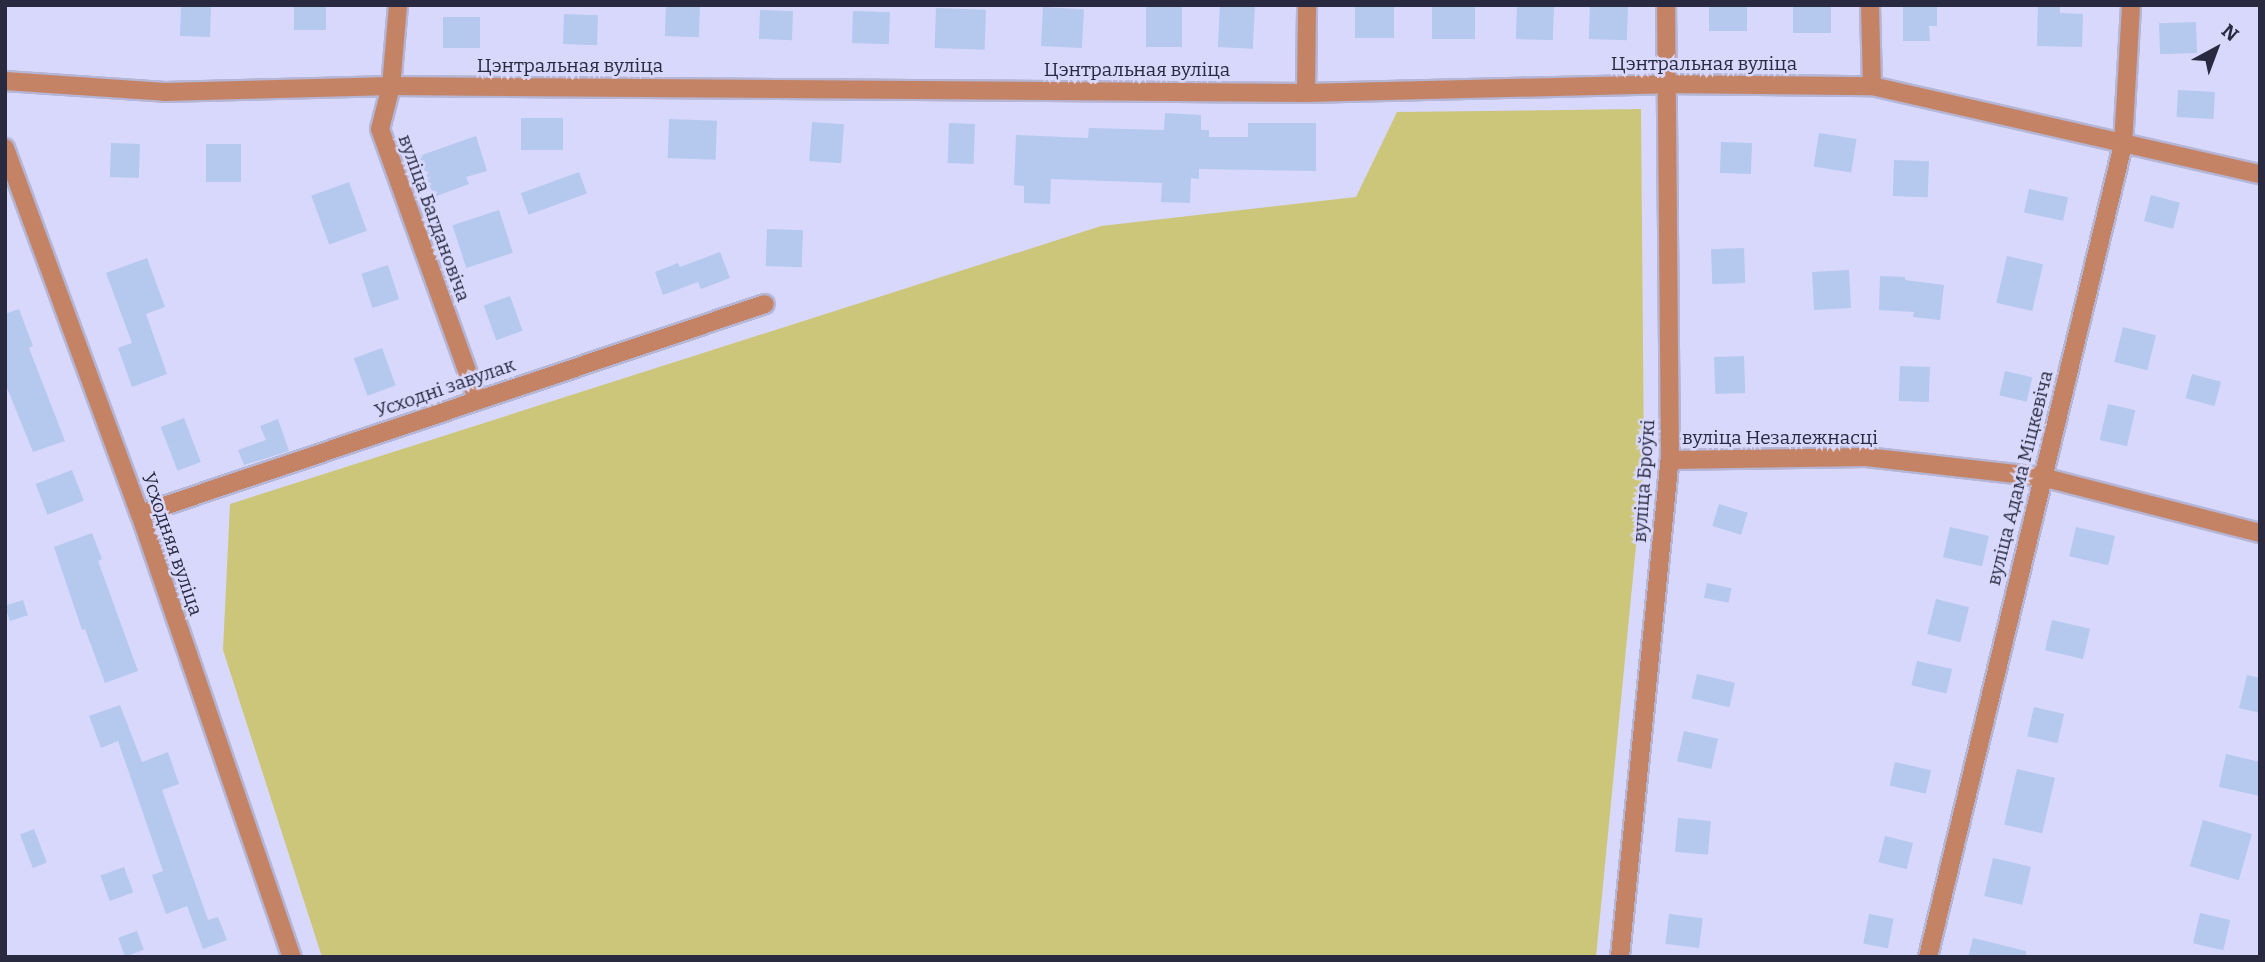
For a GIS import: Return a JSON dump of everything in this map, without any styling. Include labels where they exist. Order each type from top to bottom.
[{"type":"street","name":"вуліца Багдановіча","points":[[398,5],[391,86],[380,129],[477,399]]},
{"type":"street","points":[[1306,93],[1307,5]]},
{"type":"street","name":"вуліца Броўкі","points":[[1620,957],[1670,460],[1666,5]]},
{"type":"street","points":[[1870,5],[1872,86]]},
{"type":"street","name":"вуліца Адама Міцкевіча","points":[[1928,957],[2123,145],[2131,5]]},
{"type":"street","name":"Цэнтральная вуліца","points":[[5,81],[165,92],[391,86],[1306,93],[1666,84],[1872,86],[2260,174]]},
{"type":"street","name":"Усходняя вуліца","points":[[5,148],[140,514],[292,957]]},
{"type":"street","name":"Усходні завулак","points":[[140,514],[765,304]]},
{"type":"street","name":"вуліца Незалежнасці","points":[[1670,460],[1866,457],[2042,477],[2260,533]]},
{"type":"shaded area","points":[[1641,109],[1644,464],[1596,957],[322,957],[223,650],[230,504],[1101,226],[1356,197],[1397,112]]},
{"type":"building","points":[[294,5],[326,5],[326,30],[294,30]]},
{"type":"building","points":[[666,5],[700,6],[699,37],[665,36]]},
{"type":"building","points":[[1146,5],[1182,5],[1182,47],[1146,47]]},
{"type":"building","points":[[1220,5],[1255,7],[1253,49],[1218,47]]},
{"type":"building","points":[[1355,5],[1394,5],[1394,38],[1355,38]]},
{"type":"building","points":[[1432,5],[1475,5],[1475,39],[1432,39]]},
{"type":"building","points":[[1517,5],[1554,6],[1553,40],[1516,39]]},
{"type":"building","points":[[1590,5],[1628,6],[1627,40],[1589,39]]},
{"type":"building","points":[[1709,5],[1747,5],[1747,31],[1709,31]]},
{"type":"building","points":[[1793,5],[1831,5],[1831,33],[1793,33]]},
{"type":"building","points":[[1903,5],[1937,5],[1937,26],[1929,26],[1930,41],[1903,41]]},
{"type":"building","points":[[2038,5],[2060,5],[2060,13],[2083,14],[2082,47],[2037,46]]},
{"type":"building","points":[[181,6],[211,7],[210,37],[180,36]]},
{"type":"building","points":[[1043,7],[1084,9],[1082,48],[1041,46]]},
{"type":"building","points":[[936,8],[986,10],[985,50],[935,48]]},
{"type":"building","points":[[760,10],[793,11],[792,40],[759,39]]},
{"type":"building","points":[[853,11],[890,12],[889,44],[852,43]]},
{"type":"building","points":[[564,14],[598,15],[597,45],[563,44]]},
{"type":"building","points":[[443,17],[480,17],[480,48],[443,48]]},
{"type":"building","points":[[2196,22],[2197,53],[2160,54],[2159,23]]},
{"type":"building","points":[[2178,90],[2215,92],[2214,119],[2177,117]]},
{"type":"building","points":[[1165,113],[1201,115],[1201,130],[1209,130],[1209,137],[1248,137],[1248,123],[1316,123],[1316,171],[1199,169],[1199,179],[1191,178],[1190,203],[1161,202],[1162,183],[1051,179],[1050,204],[1024,203],[1024,186],[1014,185],[1016,135],[1088,138],[1089,128],[1164,130]]},
{"type":"building","points":[[521,118],[563,118],[563,150],[521,150]]},
{"type":"building","points":[[669,119],[717,121],[716,160],[668,158]]},
{"type":"building","points":[[812,122],[844,124],[841,163],[809,161]]},
{"type":"building","points":[[949,123],[975,124],[974,164],[948,163]]},
{"type":"building","points":[[1819,133],[1857,139],[1851,173],[1814,167]]},
{"type":"building","points":[[476,136],[487,171],[466,177],[469,184],[434,197],[419,156]]},
{"type":"building","points":[[1721,142],[1752,143],[1751,174],[1720,173]]},
{"type":"building","points":[[111,143],[140,144],[139,178],[110,177]]},
{"type":"building","points":[[206,144],[241,144],[241,182],[206,182]]},
{"type":"building","points":[[1894,160],[1929,161],[1928,197],[1893,196]]},
{"type":"building","points":[[579,172],[587,194],[529,215],[521,193]]},
{"type":"building","points":[[349,182],[367,231],[329,245],[311,196]]},
{"type":"building","points":[[2029,189],[2068,197],[2063,221],[2024,212]]},
{"type":"building","points":[[2151,195],[2180,203],[2173,229],[2144,221]]},
{"type":"building","points":[[499,210],[513,253],[466,268],[452,225]]},
{"type":"building","points":[[767,229],[803,230],[802,267],[766,266]]},
{"type":"building","points":[[1744,248],[1745,283],[1712,284],[1711,249]]},
{"type":"building","points":[[720,252],[730,278],[701,289],[698,282],[663,295],[655,272],[678,263],[680,267]]},
{"type":"building","points":[[2007,256],[2043,264],[2032,311],[1996,303]]},
{"type":"building","points":[[147,258],[165,307],[146,314],[167,374],[132,387],[118,348],[132,343],[106,273]]},
{"type":"building","points":[[388,265],[399,299],[372,308],[361,274]]},
{"type":"building","points":[[1849,270],[1851,308],[1814,310],[1812,272]]},
{"type":"building","points":[[1880,276],[1905,277],[1905,280],[1944,285],[1940,320],[1913,317],[1914,312],[1879,310]]},
{"type":"building","points":[[510,296],[523,331],[496,340],[484,306]]},
{"type":"building","points":[[19,309],[33,346],[29,348],[65,441],[33,452],[5,383],[5,314]]},
{"type":"building","points":[[2123,327],[2156,335],[2147,370],[2114,362]]},
{"type":"building","points":[[382,348],[396,386],[367,396],[354,358]]},
{"type":"building","points":[[1744,356],[1745,393],[1715,394],[1714,357]]},
{"type":"building","points":[[1900,366],[1930,367],[1929,402],[1899,401]]},
{"type":"building","points":[[2005,371],[2032,377],[2027,402],[1999,395]]},
{"type":"building","points":[[2192,374],[2221,382],[2215,406],[2186,398]]},
{"type":"building","points":[[2108,404],[2135,410],[2127,446],[2100,440]]},
{"type":"building","points":[[184,418],[201,462],[178,471],[161,427]]},
{"type":"building","points":[[278,419],[289,451],[244,465],[238,450],[266,440],[260,426]]},
{"type":"building","points":[[72,470],[84,501],[47,515],[36,484]]},
{"type":"building","points":[[1719,504],[1748,513],[1741,535],[1712,526]]},
{"type":"building","points":[[1950,527],[1989,536],[1982,566],[1943,557]]},
{"type":"building","points":[[2076,527],[2115,536],[2108,565],[2069,556]]},
{"type":"building","points":[[92,533],[102,559],[98,561],[138,671],[105,683],[85,629],[82,630],[54,547]]},
{"type":"building","points":[[1707,583],[1731,588],[1728,603],[1704,598]]},
{"type":"building","points":[[1936,599],[1969,607],[1960,642],[1927,634]]},
{"type":"building","points":[[23,600],[28,615],[10,621],[5,606]]},
{"type":"building","points":[[2052,620],[2090,629],[2083,659],[2045,650]]},
{"type":"building","points":[[1917,661],[1952,669],[1946,693],[1911,685]]},
{"type":"building","points":[[1697,674],[1735,683],[1729,707],[1691,698]]},
{"type":"building","points":[[2247,675],[2260,678],[2260,713],[2239,708]]},
{"type":"building","points":[[120,705],[142,762],[168,752],[179,784],[162,790],[208,920],[218,917],[227,940],[203,949],[187,906],[166,914],[152,875],[163,871],[118,741],[101,748],[89,716]]},
{"type":"building","points":[[2034,707],[2064,714],[2057,743],[2027,736]]},
{"type":"building","points":[[1684,731],[1718,739],[1711,769],[1677,761]]},
{"type":"building","points":[[2226,754],[2260,762],[2260,796],[2219,787]]},
{"type":"building","points":[[1895,762],[1931,770],[1926,794],[1890,785]]},
{"type":"building","points":[[2017,769],[2055,778],[2042,833],[2004,825]]},
{"type":"building","points":[[1678,818],[1711,821],[1708,855],[1675,852]]},
{"type":"building","points":[[2203,820],[2252,834],[2239,880],[2190,866]]},
{"type":"building","points":[[34,829],[47,863],[33,868],[20,834]]},
{"type":"building","points":[[1885,836],[1913,843],[1907,869],[1878,862]]},
{"type":"building","points":[[1993,858],[2031,867],[2022,905],[1984,896]]},
{"type":"building","points":[[124,867],[133,892],[110,901],[101,876]]},
{"type":"building","points":[[2200,913],[2230,920],[2223,950],[2193,943]]},
{"type":"building","points":[[1669,914],[1703,918],[1699,948],[1665,944]]},
{"type":"building","points":[[1869,914],[1894,919],[1888,948],[1863,943]]},
{"type":"building","points":[[137,931],[144,950],[125,957],[118,938]]},
{"type":"building","points":[[1973,938],[2026,951],[2026,957],[1968,957]]}]
